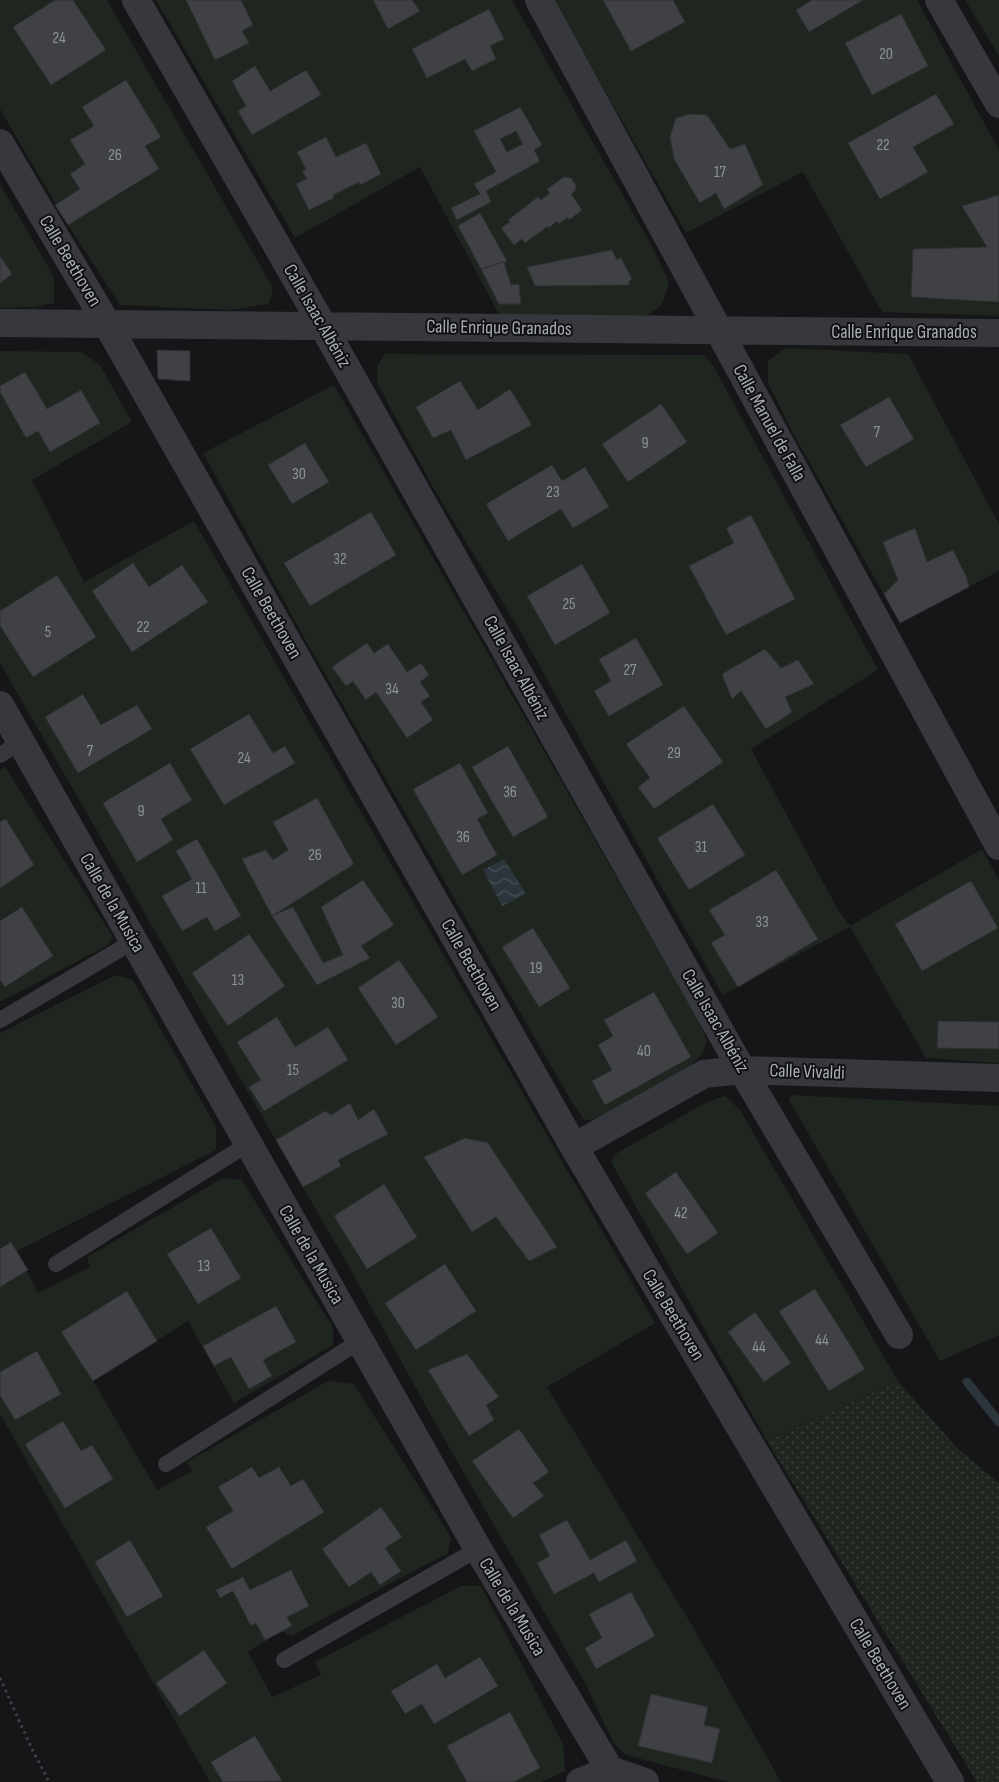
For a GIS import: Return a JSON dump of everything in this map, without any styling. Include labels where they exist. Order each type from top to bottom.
[{"type":"street","name":"Calle Isaac Albéniz","points":[[136,0],[324,326],[742,1070],[899,1335]]},
{"type":"street","name":"Calle Manuel de Falla","points":[[539,0],[999,846]]},
{"type":"street","points":[[940,0],[999,104]]},
{"type":"street","name":"Calle Beethoven","points":[[0,143],[107,324],[574,1147],[950,1782]]},
{"type":"street","name":"Calle Enrique Granados","points":[[0,323],[999,333]]},
{"type":"street","name":"Calle de la Musica","points":[[0,705],[11,749],[134,941],[478,1549],[610,1770]]},
{"type":"street","name":"Calle Vivaldi","points":[[574,1147],[704,1074],[742,1070],[999,1078]]},
{"type":"street","points":[[580,1782],[610,1770],[645,1782]]},
{"type":"lane","points":[[0,1020],[134,941]]},
{"type":"lane","points":[[56,1264],[248,1144]]},
{"type":"lane","points":[[166,1464],[360,1341]]},
{"type":"lane","points":[[284,1660],[478,1549]]},
{"type":"path","points":[[0,1678],[49,1782]]},
{"type":"shaded area","points":[[0,0],[107,0],[273,288],[269,304],[230,310],[120,305],[68,225],[0,109]]},
{"type":"shaded area","points":[[156,0],[512,0],[654,250],[669,282],[662,305],[648,315],[500,316],[420,167],[295,238]]},
{"type":"shaded area","points":[[553,0],[917,0],[999,150],[999,316],[882,312],[803,172],[686,233]]},
{"type":"shaded area","points":[[965,0],[999,0],[999,56]]},
{"type":"shaded area","points":[[0,184],[54,277],[54,303],[34,307],[0,308]]},
{"type":"shaded area","points":[[786,348],[908,354],[999,524],[999,571],[900,623],[794,435],[768,383],[768,361]]},
{"type":"shaded area","points":[[0,351],[82,352],[100,365],[132,422],[32,480],[84,582],[194,521],[655,1323],[547,1387],[693,1627],[781,1782],[728,1782],[626,1755],[614,1744],[585,1683],[438,1428],[348,1265],[0,663]]},
{"type":"shaded area","points":[[385,354],[703,355],[713,365],[878,670],[751,749],[838,910],[850,926],[982,849],[999,880],[999,1063],[926,1058],[850,927],[723,995],[523,636],[434,489],[377,383],[377,366]]},
{"type":"shaded area","points":[[334,385],[699,1021],[707,1041],[702,1054],[679,1077],[600,1119],[584,1120],[570,1099],[306,641],[203,453]]},
{"type":"shaded area","points":[[5,767],[113,937],[107,946],[0,1002],[0,770]]},
{"type":"shaded area","points":[[116,975],[133,980],[216,1127],[216,1150],[17,1251],[38,1293],[90,1267],[87,1257],[223,1178],[242,1180],[333,1328],[333,1345],[234,1403],[188,1321],[93,1381],[157,1490],[192,1471],[187,1462],[328,1381],[354,1384],[451,1537],[448,1553],[291,1636],[282,1631],[248,1652],[272,1697],[321,1675],[315,1662],[461,1586],[481,1586],[563,1744],[565,1771],[542,1782],[210,1782],[0,1414],[0,1033]]},
{"type":"shaded area","points":[[791,1095],[999,1106],[999,1335],[940,1361],[789,1100]]},
{"type":"shaded area","points":[[725,1096],[740,1110],[898,1381],[767,1441],[611,1162],[617,1153],[707,1102]]},
{"type":"shaded area","points":[[898,1381],[958,1449],[999,1483],[999,1782],[977,1782],[767,1441]]},
{"type":"water","points":[[504,859],[526,894],[502,906],[483,870]]},
{"type":"building","points":[[55,0],[73,0],[106,50],[51,85],[13,27]]},
{"type":"building","points":[[186,0],[241,0],[253,25],[242,31],[249,43],[215,60]]},
{"type":"building","points":[[373,0],[412,0],[420,11],[388,29]]},
{"type":"building","points":[[603,0],[673,0],[685,22],[631,51]]},
{"type":"building","points":[[812,0],[863,0],[809,32],[796,10]]},
{"type":"building","points":[[489,9],[504,39],[490,46],[496,59],[472,71],[465,59],[427,78],[412,49]]},
{"type":"building","points":[[901,14],[928,66],[872,95],[845,43]]},
{"type":"building","points":[[255,66],[270,91],[306,70],[321,95],[252,135],[238,111],[246,106],[232,81]]},
{"type":"building","points":[[126,80],[161,137],[145,146],[159,169],[68,225],[55,205],[80,189],[70,174],[85,164],[70,140],[94,126],[82,107]]},
{"type":"building","points":[[936,94],[954,124],[913,147],[928,172],[880,199],[848,143]]},
{"type":"building","points":[[520,107],[542,145],[534,150],[540,161],[486,191],[491,202],[457,220],[451,208],[480,194],[474,184],[496,172],[474,131]],"holes":[[[516,131],[523,144],[507,152],[500,139]]]},
{"type":"building","points":[[690,114],[707,115],[730,149],[745,144],[763,185],[724,209],[716,193],[700,203],[674,159],[670,137],[676,118]]},
{"type":"building","points":[[326,137],[336,157],[366,143],[381,174],[360,185],[359,182],[333,195],[334,198],[309,210],[296,184],[307,179],[302,171],[306,169],[297,152]]},
{"type":"building","points":[[564,177],[571,178],[576,185],[575,191],[571,194],[582,210],[569,220],[568,217],[559,224],[557,221],[549,228],[548,226],[525,243],[522,239],[514,245],[501,228],[510,222],[508,220],[538,197],[541,200],[550,193],[547,189]]},
{"type":"building","points":[[999,195],[999,302],[911,297],[913,249],[987,247],[962,206]]},
{"type":"building","points":[[480,213],[507,261],[481,269],[458,226]]},
{"type":"building","points":[[612,250],[617,260],[621,258],[632,279],[629,281],[630,285],[535,286],[527,267]]},
{"type":"building","points":[[0,256],[12,274],[0,283]]},
{"type":"building","points":[[504,262],[511,285],[519,284],[521,304],[499,304],[481,269]]},
{"type":"building","points":[[157,350],[190,351],[190,381],[158,379]]},
{"type":"building","points":[[25,372],[47,409],[81,390],[100,423],[50,452],[38,431],[26,438],[0,392],[0,386]]},
{"type":"building","points":[[460,381],[478,410],[510,389],[532,425],[466,460],[451,430],[433,438],[416,407]]},
{"type":"building","points":[[889,397],[914,439],[866,467],[840,425]]},
{"type":"building","points":[[661,404],[687,442],[628,482],[602,444]]},
{"type":"building","points":[[305,443],[329,482],[292,504],[268,465]]},
{"type":"building","points":[[552,465],[562,481],[585,467],[609,507],[573,528],[561,509],[508,541],[486,504]]},
{"type":"building","points":[[371,512],[396,555],[310,606],[284,563]]},
{"type":"building","points":[[751,515],[795,599],[726,635],[689,566],[734,543],[726,528]]},
{"type":"building","points":[[915,528],[927,562],[953,550],[966,576],[969,587],[900,623],[884,594],[898,580],[883,542]]},
{"type":"building","points":[[133,563],[149,587],[182,565],[208,602],[132,652],[92,591]]},
{"type":"building","points":[[582,564],[610,613],[555,645],[527,596]]},
{"type":"building","points":[[57,575],[96,637],[33,677],[0,626],[0,611]]},
{"type":"building","points":[[636,638],[663,685],[609,716],[594,691],[611,681],[599,659]]},
{"type":"building","points":[[367,643],[374,653],[388,644],[407,672],[421,663],[429,675],[420,682],[430,696],[421,702],[433,720],[407,738],[376,692],[366,700],[353,681],[346,686],[332,667]]},
{"type":"building","points":[[765,649],[781,668],[798,660],[814,684],[785,697],[792,712],[766,729],[741,691],[732,699],[722,674]]},
{"type":"building","points":[[83,694],[101,725],[137,705],[152,729],[78,773],[45,717]]},
{"type":"building","points":[[684,706],[723,762],[654,809],[638,787],[650,778],[626,744]]},
{"type":"building","points":[[249,714],[273,753],[285,746],[295,763],[224,805],[190,749]]},
{"type":"building","points":[[508,746],[548,817],[513,837],[472,767]]},
{"type":"building","points":[[170,763],[192,800],[161,819],[173,840],[137,862],[103,803]]},
{"type":"building","points":[[460,763],[488,813],[477,819],[497,855],[462,875],[413,789]]},
{"type":"building","points":[[317,798],[354,864],[272,916],[242,859],[266,850],[273,860],[288,850],[273,822]]},
{"type":"building","points":[[713,804],[745,855],[689,890],[657,838]]},
{"type":"building","points":[[6,819],[34,865],[0,888],[0,822]]},
{"type":"building","points":[[197,839],[241,916],[215,931],[207,917],[182,931],[162,896],[192,879],[176,851]]},
{"type":"building","points":[[776,870],[818,939],[738,987],[711,943],[725,935],[709,910]]},
{"type":"building","points":[[363,880],[394,925],[361,946],[370,958],[317,985],[272,916],[293,907],[323,963],[343,955],[321,907]]},
{"type":"building","points":[[971,881],[998,928],[922,971],[895,924]]},
{"type":"building","points":[[22,907],[53,956],[5,987],[0,980],[0,921]]},
{"type":"building","points":[[533,928],[570,988],[539,1007],[502,947]]},
{"type":"building","points":[[249,934],[285,986],[228,1026],[192,973]]},
{"type":"building","points":[[399,960],[438,1017],[396,1045],[358,988]]},
{"type":"building","points":[[654,992],[691,1057],[605,1105],[592,1081],[612,1070],[598,1045],[613,1036],[604,1020]]},
{"type":"building","points":[[277,1017],[295,1047],[328,1027],[348,1060],[264,1111],[249,1087],[261,1080],[237,1042]]},
{"type":"building","points":[[938,1021],[999,1022],[999,1049],[937,1048]]},
{"type":"building","points":[[350,1103],[358,1120],[374,1109],[388,1134],[338,1160],[341,1166],[303,1187],[276,1140],[325,1111],[331,1115]]},
{"type":"building","points":[[465,1138],[488,1143],[557,1247],[529,1261],[496,1217],[472,1232],[424,1157]]},
{"type":"building","points":[[676,1172],[718,1233],[687,1254],[645,1193]]},
{"type":"building","points":[[384,1184],[417,1237],[367,1269],[334,1216]]},
{"type":"building","points":[[211,1228],[241,1278],[198,1304],[167,1254]]},
{"type":"building","points":[[11,1242],[28,1270],[0,1287],[0,1249]]},
{"type":"building","points":[[445,1264],[476,1311],[416,1350],[385,1303]]},
{"type":"building","points":[[815,1289],[865,1369],[829,1391],[779,1311]]},
{"type":"building","points":[[127,1291],[157,1341],[93,1381],[61,1332]]},
{"type":"building","points":[[276,1306],[296,1342],[263,1360],[272,1376],[249,1389],[231,1357],[214,1366],[203,1346]]},
{"type":"building","points":[[755,1312],[791,1363],[764,1382],[728,1332]]},
{"type":"building","points":[[37,1351],[61,1394],[15,1420],[0,1395],[0,1372]]},
{"type":"building","points":[[467,1354],[499,1397],[486,1405],[494,1420],[469,1436],[428,1370]]},
{"type":"building","points":[[63,1421],[81,1451],[92,1445],[113,1479],[65,1508],[25,1444]]},
{"type":"building","points":[[519,1429],[549,1472],[533,1483],[544,1496],[513,1518],[472,1461]]},
{"type":"building","points":[[252,1467],[259,1478],[279,1467],[291,1486],[303,1479],[324,1512],[232,1569],[206,1527],[233,1511],[218,1487]]},
{"type":"building","points":[[381,1507],[402,1537],[385,1548],[401,1571],[380,1585],[371,1572],[349,1587],[322,1549]]},
{"type":"building","points":[[567,1520],[590,1560],[626,1540],[637,1561],[599,1582],[594,1573],[554,1594],[537,1563],[550,1556],[539,1535]]},
{"type":"building","points":[[130,1540],[163,1596],[127,1617],[95,1562]]},
{"type":"building","points":[[291,1570],[309,1606],[287,1617],[292,1626],[265,1640],[256,1623],[251,1626],[233,1591],[220,1598],[216,1590],[243,1577],[250,1590]]},
{"type":"building","points":[[631,1592],[655,1636],[596,1669],[585,1648],[602,1638],[589,1614]]},
{"type":"building","points":[[204,1650],[227,1683],[180,1716],[156,1683]]},
{"type":"building","points":[[480,1657],[498,1686],[434,1724],[422,1704],[405,1714],[391,1691],[437,1664],[445,1678]]},
{"type":"building","points":[[651,1694],[708,1707],[704,1725],[720,1729],[712,1763],[638,1746]]},
{"type":"building","points":[[510,1712],[540,1768],[514,1782],[467,1782],[447,1746]]},
{"type":"building","points":[[255,1736],[282,1781],[223,1782],[211,1762]]},
{"type":"waterway","points":[[967,1382],[999,1422]]}]
